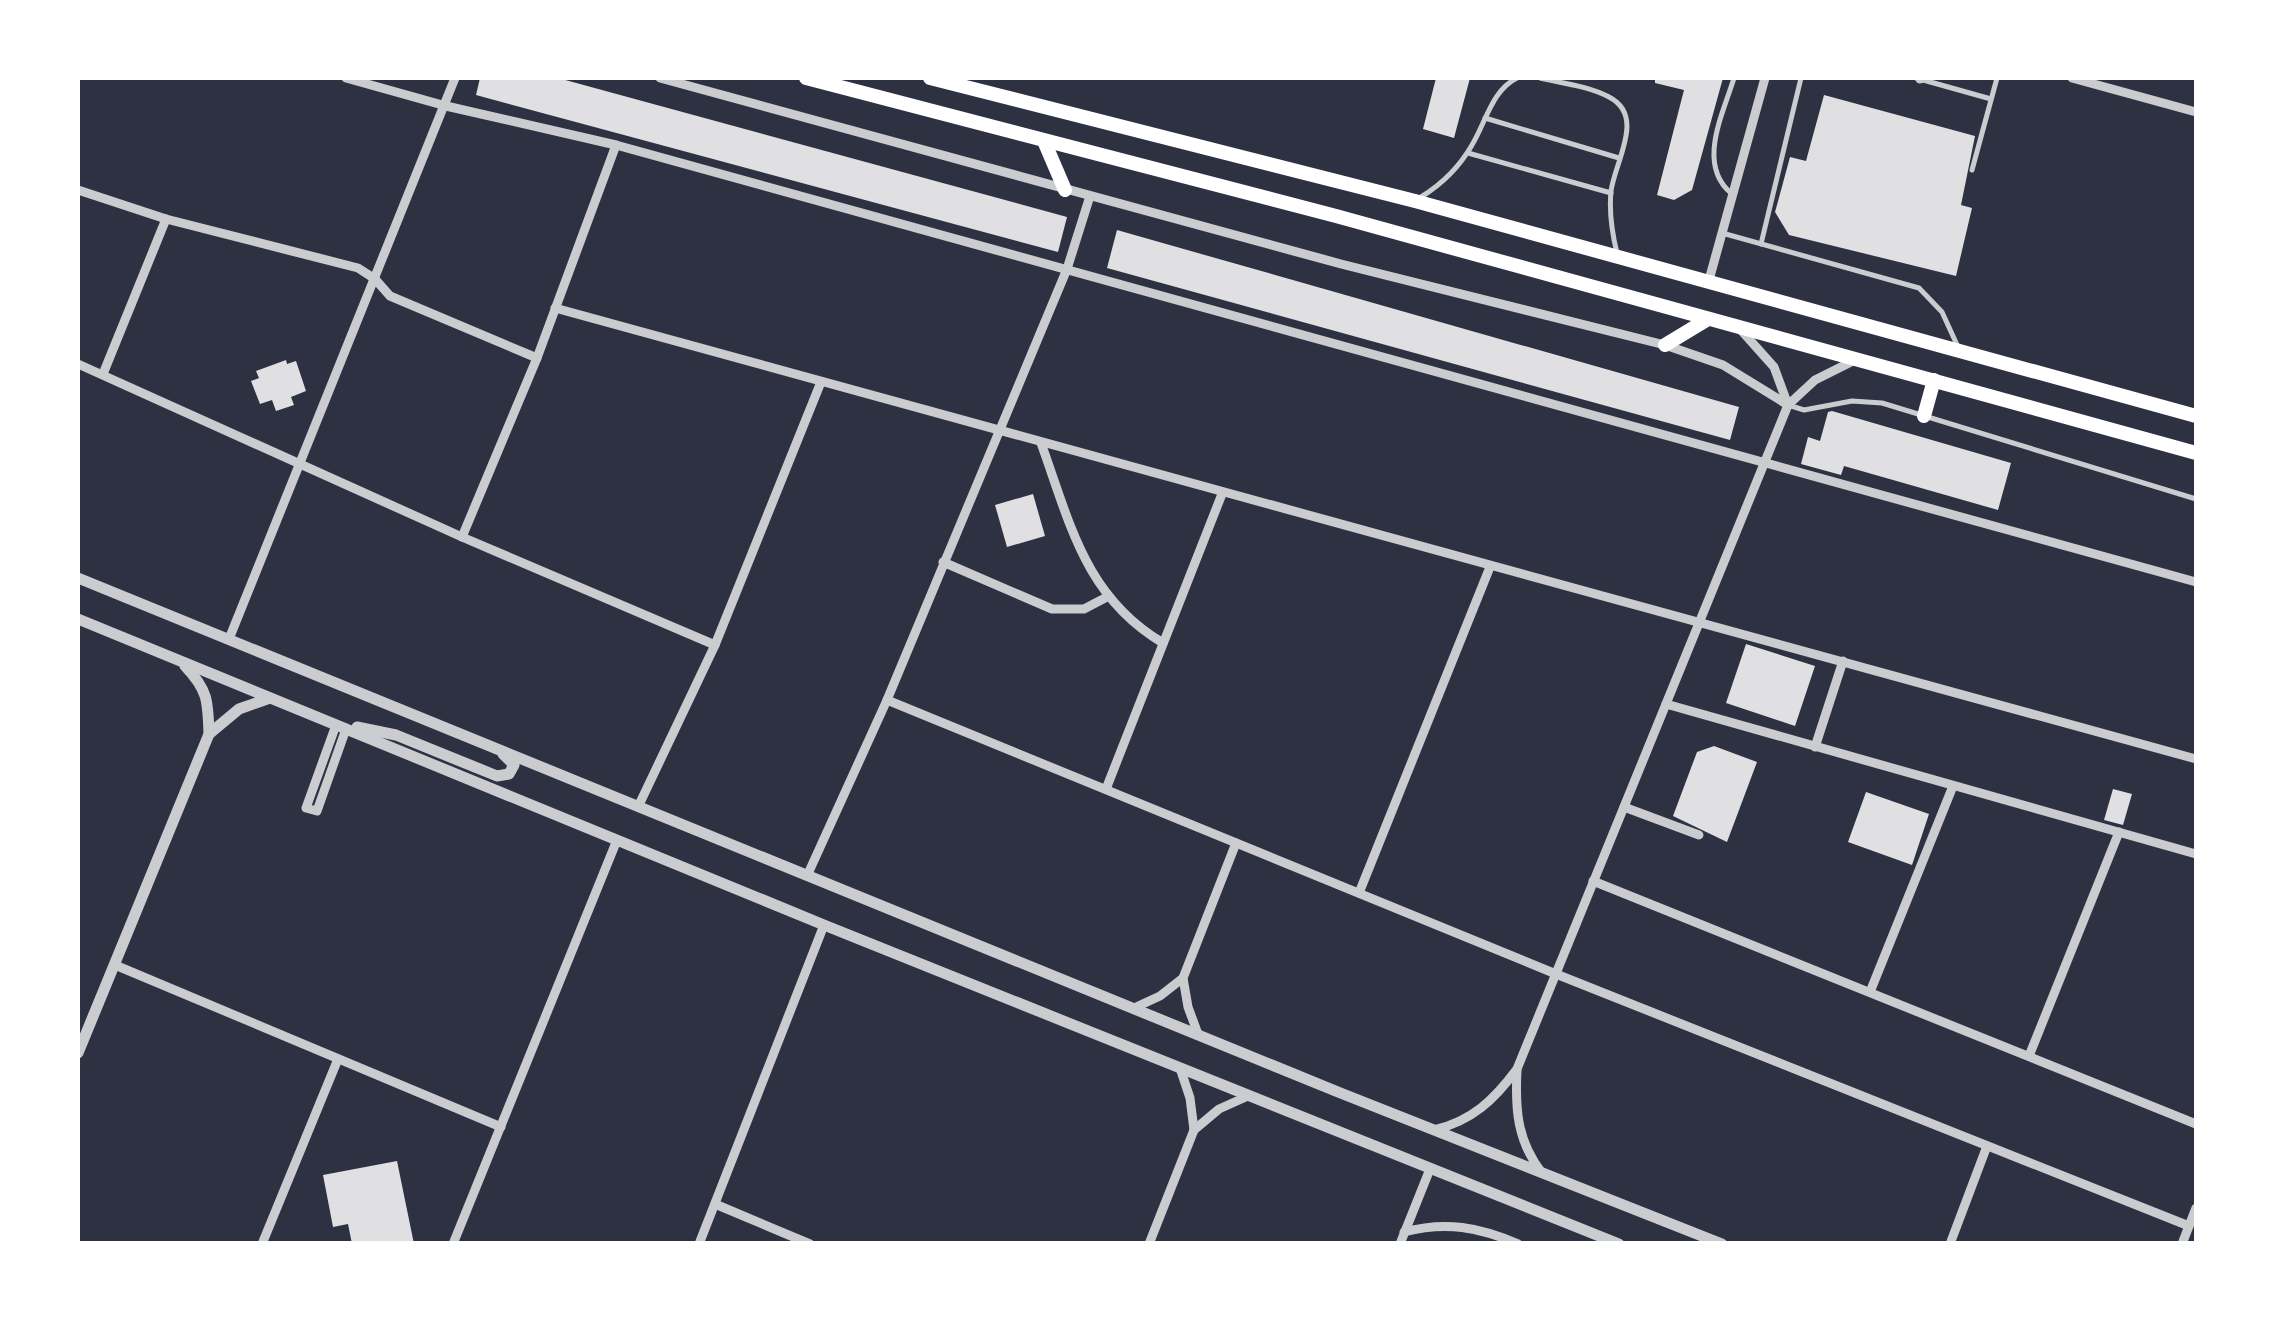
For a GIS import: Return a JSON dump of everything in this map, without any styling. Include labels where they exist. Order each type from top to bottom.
[{"type":"main road","points":[[806,78],[1372,225],[2196,453]]},
{"type":"main road","points":[[930,78],[1415,201],[2196,416]]},
{"type":"main road","points":[[1044,141],[1065,190]]},
{"type":"main road","points":[[1665,346],[1708,319]]},
{"type":"main road","points":[[1924,416],[1934,380]]},
{"type":"street","points":[[346,78],[446,106],[616,145],[2196,582]]},
{"type":"street","points":[[230,639],[455,78]]},
{"type":"street","points":[[660,78],[1340,264],[1665,346],[1723,365],[1788,406]]},
{"type":"street","points":[[1708,280],[1765,78]]},
{"type":"street","points":[[2072,78],[2196,112]]},
{"type":"street","points":[[462,537],[537,358],[616,145]]},
{"type":"street","points":[[78,190],[166,219],[358,268],[390,296],[537,358]]},
{"type":"street","points":[[808,876],[887,700],[1067,270],[1090,196]]},
{"type":"street","points":[[103,374],[166,219]]},
{"type":"street","points":[[555,308],[2196,758]]},
{"type":"street","points":[[1738,327],[1774,366],[1788,406]]},
{"type":"street","points":[[1434,1130],[1478,1112],[1517,1069],[1788,406],[1815,380],[1857,359]]},
{"type":"street","points":[[78,364],[462,537],[715,645]]},
{"type":"street","points":[[638,807],[715,645],[821,382]]},
{"type":"street","points":[[1041,444],[1086,566],[1106,597],[1163,644]]},
{"type":"street","points":[[1106,790],[1222,494]]},
{"type":"street","points":[[943,562],[1052,609],[1084,609],[1106,597]]},
{"type":"street","points":[[1359,893],[1490,567]]},
{"type":"street","points":[[78,580],[1722,1244]]},
{"type":"street","points":[[78,619],[1430,1169],[1588,1237],[1619,1244]]},
{"type":"street","points":[[78,1053],[209,734],[202,683],[179,660]]},
{"type":"street","points":[[1815,746],[1843,661]]},
{"type":"street","points":[[209,734],[239,709],[270,698]]},
{"type":"street","points":[[887,700],[1556,974],[2189,1226]]},
{"type":"street","points":[[1666,704],[2196,854]]},
{"type":"street","points":[[337,725],[396,735],[497,776],[509,774],[514,764],[498,750]]},
{"type":"street","points":[[337,725],[318,811],[306,808],[337,725]]},
{"type":"street","points":[[1870,992],[1952,786]]},
{"type":"street","points":[[1624,807],[1699,835]]},
{"type":"street","points":[[2028,1056],[2119,832]]},
{"type":"street","points":[[453,1244],[617,840]]},
{"type":"street","points":[[1134,1008],[1160,996],[1182,978],[1236,843]]},
{"type":"street","points":[[1594,881],[2196,1124]]},
{"type":"street","points":[[700,1244],[824,925]]},
{"type":"street","points":[[115,965],[501,1127]]},
{"type":"street","points":[[1182,978],[1198,1034]]},
{"type":"street","points":[[262,1244],[338,1059]]},
{"type":"street","points":[[1180,1068],[1190,1098],[1194,1130]]},
{"type":"street","points":[[1517,1069],[1516,1115],[1520,1132],[1544,1175]]},
{"type":"street","points":[[1148,1244],[1194,1130],[1218,1109],[1248,1096]]},
{"type":"street","points":[[1950,1244],[1987,1146]]},
{"type":"street","points":[[1400,1244],[1430,1169]]},
{"type":"street","points":[[715,1204],[810,1244]]},
{"type":"street","points":[[2182,1244],[2196,1208]]},
{"type":"street","points":[[1404,1232],[1453,1225],[1486,1230],[1518,1244]]},
{"type":"lane","points":[[1415,201],[1444,180],[1468,153],[1502,88],[1517,78]]},
{"type":"lane","points":[[1540,78],[1614,100],[1627,122],[1611,193],[1612,231],[1618,256]]},
{"type":"lane","points":[[1732,194],[1721,183],[1712,160],[1734,78]]},
{"type":"lane","points":[[1760,244],[1801,78]]},
{"type":"lane","points":[[1919,78],[1990,100]]},
{"type":"lane","points":[[1972,170],[1996,78]]},
{"type":"lane","points":[[1485,118],[1620,158]]},
{"type":"lane","points":[[1468,153],[1611,193]]},
{"type":"lane","points":[[1722,233],[1920,288],[1942,312],[1959,351]]},
{"type":"lane","points":[[1788,406],[1812,409],[1839,402],[1867,401],[2196,499]]},
{"type":"building","points":[[480,78],[558,78],[1067,217],[1058,252],[476,95]]},
{"type":"building","points":[[1436,78],[1470,78],[1454,138],[1423,129]]},
{"type":"building","points":[[1655,78],[1723,78],[1692,190],[1674,200],[1657,195],[1684,90],[1655,83]]},
{"type":"building","points":[[1824,95],[1975,136],[1961,205],[1972,208],[1956,276],[1789,235],[1775,212],[1790,157],[1806,161]]},
{"type":"building","points":[[1117,230],[1739,407],[1730,440],[1107,268]]},
{"type":"building","points":[[286,360],[287,364],[296,361],[306,391],[291,397],[294,405],[276,411],[272,400],[260,404],[251,381],[259,378],[256,371]]},
{"type":"building","points":[[1828,412],[2011,463],[1998,510],[1844,466],[1841,475],[1801,464],[1808,437],[1820,441]]},
{"type":"building","points":[[1033,494],[1045,536],[1007,547],[995,505]]},
{"type":"building","points":[[1746,644],[1815,666],[1795,726],[1726,703]]},
{"type":"building","points":[[1714,746],[1757,762],[1727,842],[1673,816],[1697,752]]},
{"type":"building","points":[[2113,789],[2132,794],[2123,825],[2104,820]]},
{"type":"building","points":[[1866,792],[1929,814],[1912,865],[1848,842]]},
{"type":"building","points":[[397,1161],[414,1244],[352,1244],[348,1224],[333,1227],[323,1175]]}]
